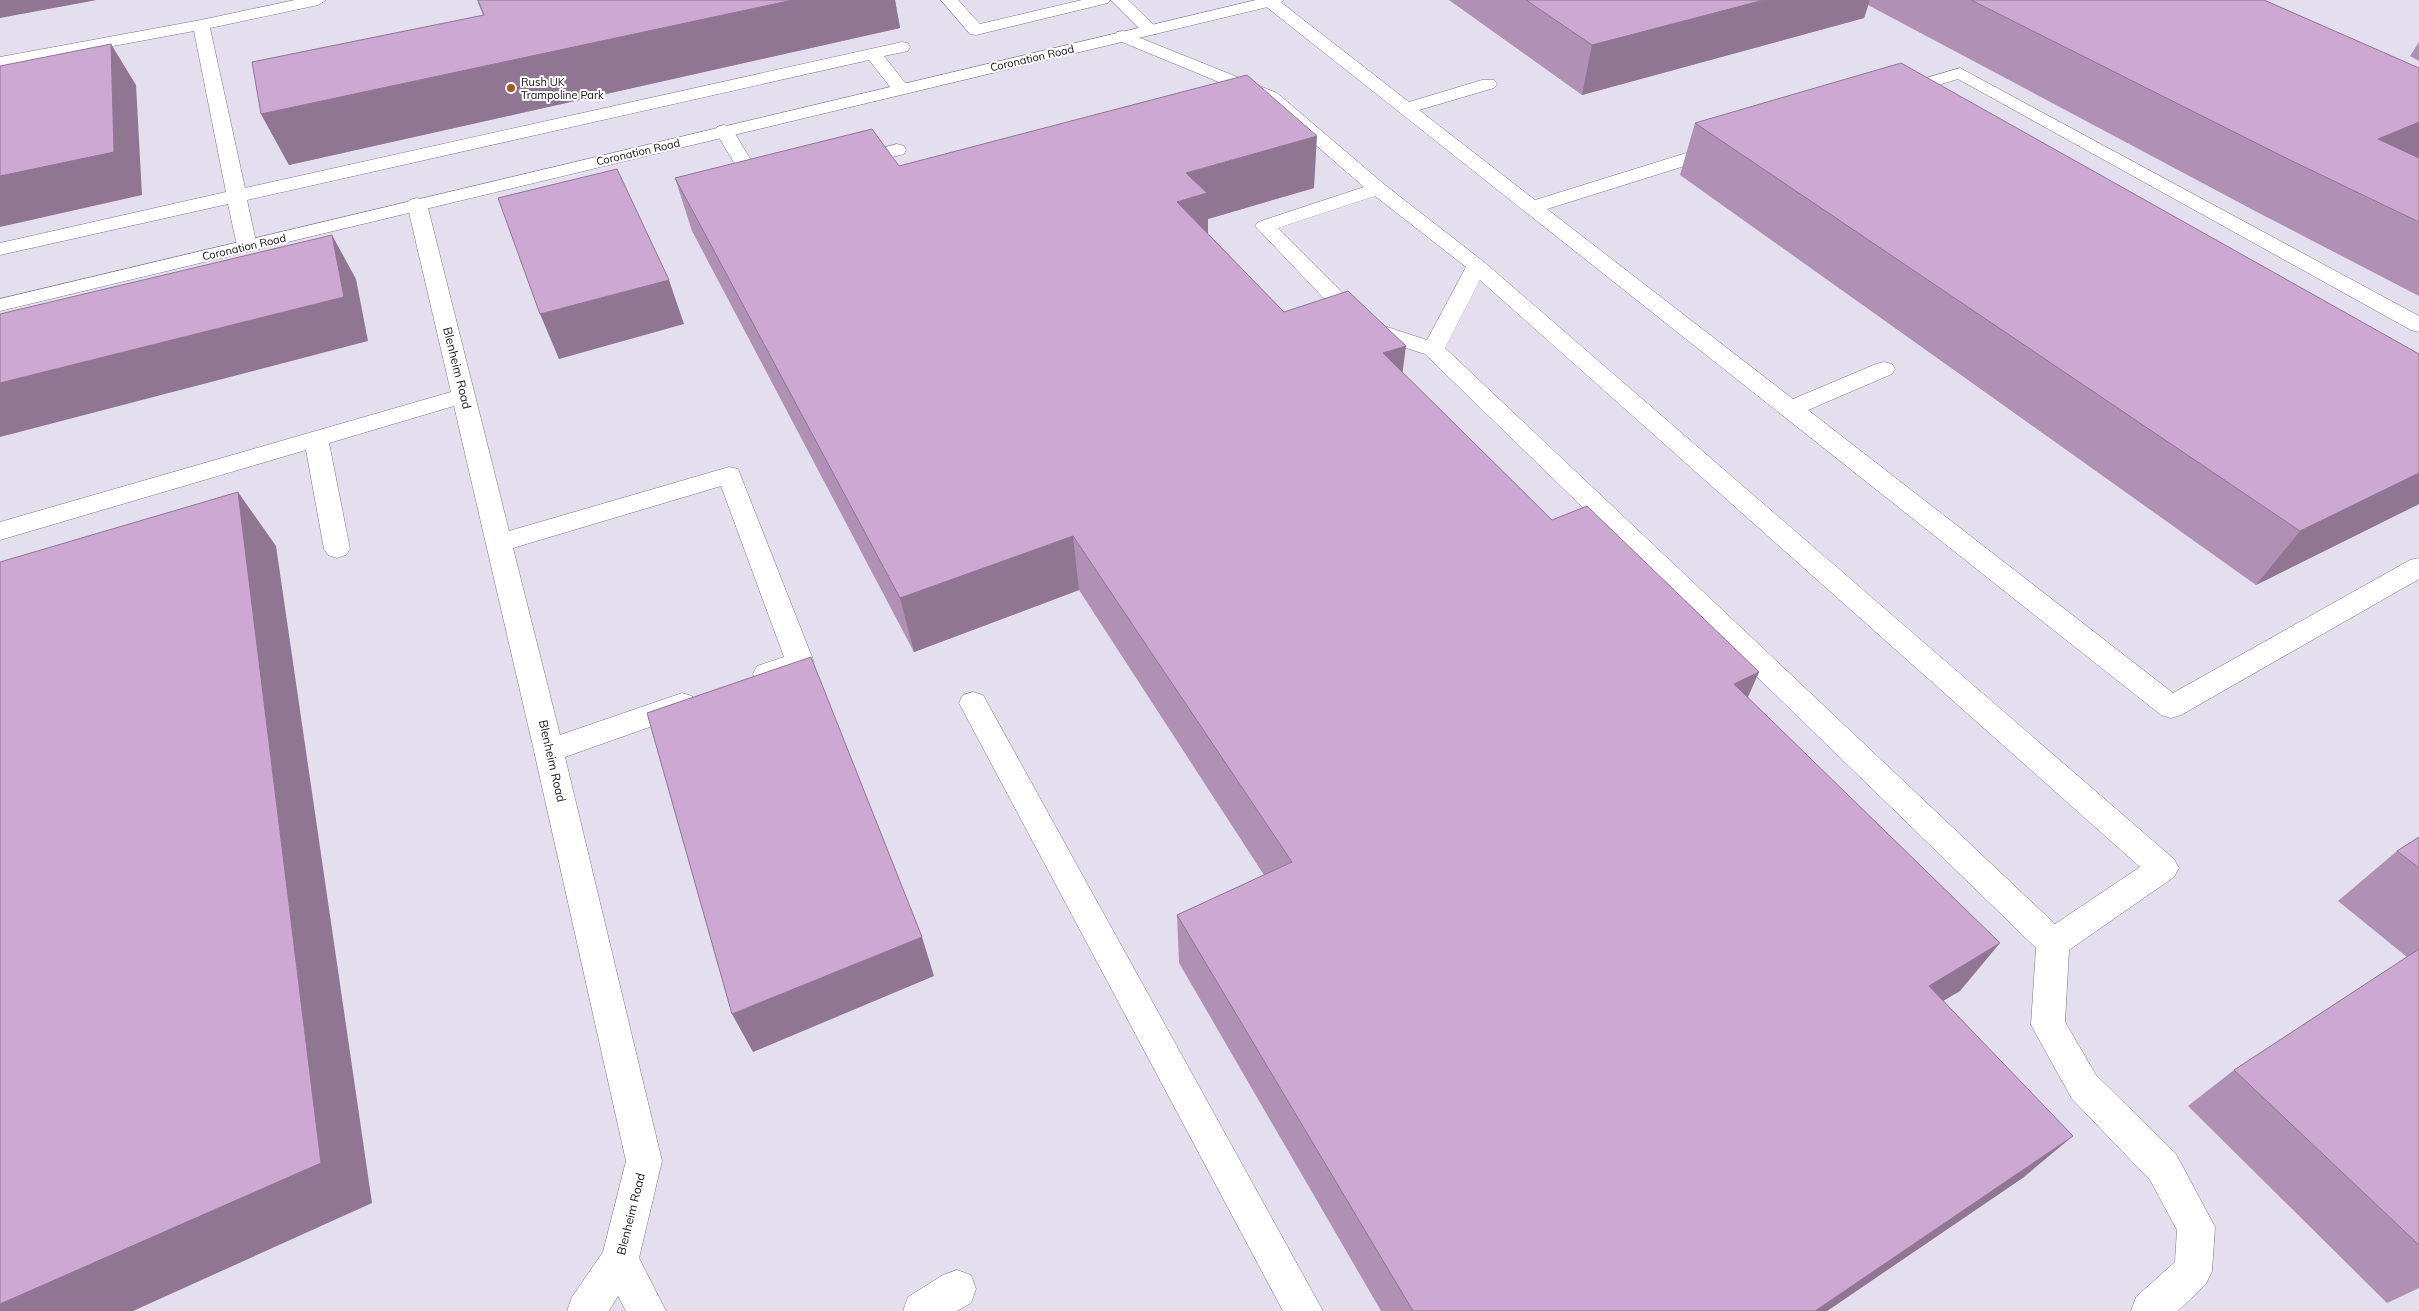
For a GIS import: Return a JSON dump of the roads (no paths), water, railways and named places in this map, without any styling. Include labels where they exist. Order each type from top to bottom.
[{"type":"street","points":[[0,62],[318,0]]},
{"type":"street","points":[[949,0],[976,30],[1102,0]]},
{"type":"street","points":[[1119,0],[1152,30]]},
{"type":"street","points":[[1273,1],[1532,208],[2171,707],[2419,567]]},
{"type":"street","name":"Coronation Road","points":[[0,305],[901,88],[1273,1]]},
{"type":"street","points":[[201,24],[247,246]]},
{"type":"street","points":[[1123,36],[1271,97],[1378,189],[1477,266],[2163,868],[2053,943]]},
{"type":"street","points":[[0,249],[902,47]]},
{"type":"street","points":[[873,54],[901,88]]},
{"type":"street","points":[[1884,97],[1960,73],[2419,325]]},
{"type":"street","points":[[1406,108],[1488,84]]},
{"type":"street","points":[[724,132],[758,187],[786,180]]},
{"type":"street","points":[[1532,208],[1732,145]]},
{"type":"street","points":[[832,167],[897,150]]},
{"type":"street","points":[[1378,189],[1265,226],[1364,327],[1433,349],[2053,943],[2048,1025],[2084,1087],[2163,1167],[2196,1227],[2193,1271],[2150,1311]]},
{"type":"street","name":"Blenheim Road","points":[[417,204],[549,750],[644,1161],[620,1260],[586,1311]]},
{"type":"street","points":[[1433,349],[1477,266]]},
{"type":"street","points":[[1791,410],[1884,368]]},
{"type":"street","points":[[0,531],[464,396]]},
{"type":"street","points":[[316,439],[337,549]]},
{"type":"street","points":[[498,543],[729,475],[800,662],[745,682]]},
{"type":"street","points":[[549,750],[708,695]]},
{"type":"street","points":[[973,704],[1304,1311]]},
{"type":"street","points":[[620,1260],[647,1311]]},
{"type":"street","points":[[922,1311],[957,1289]]},
{"type":"place","name":"Rush UK Trampoline Park","points":[[511,88]]}]
